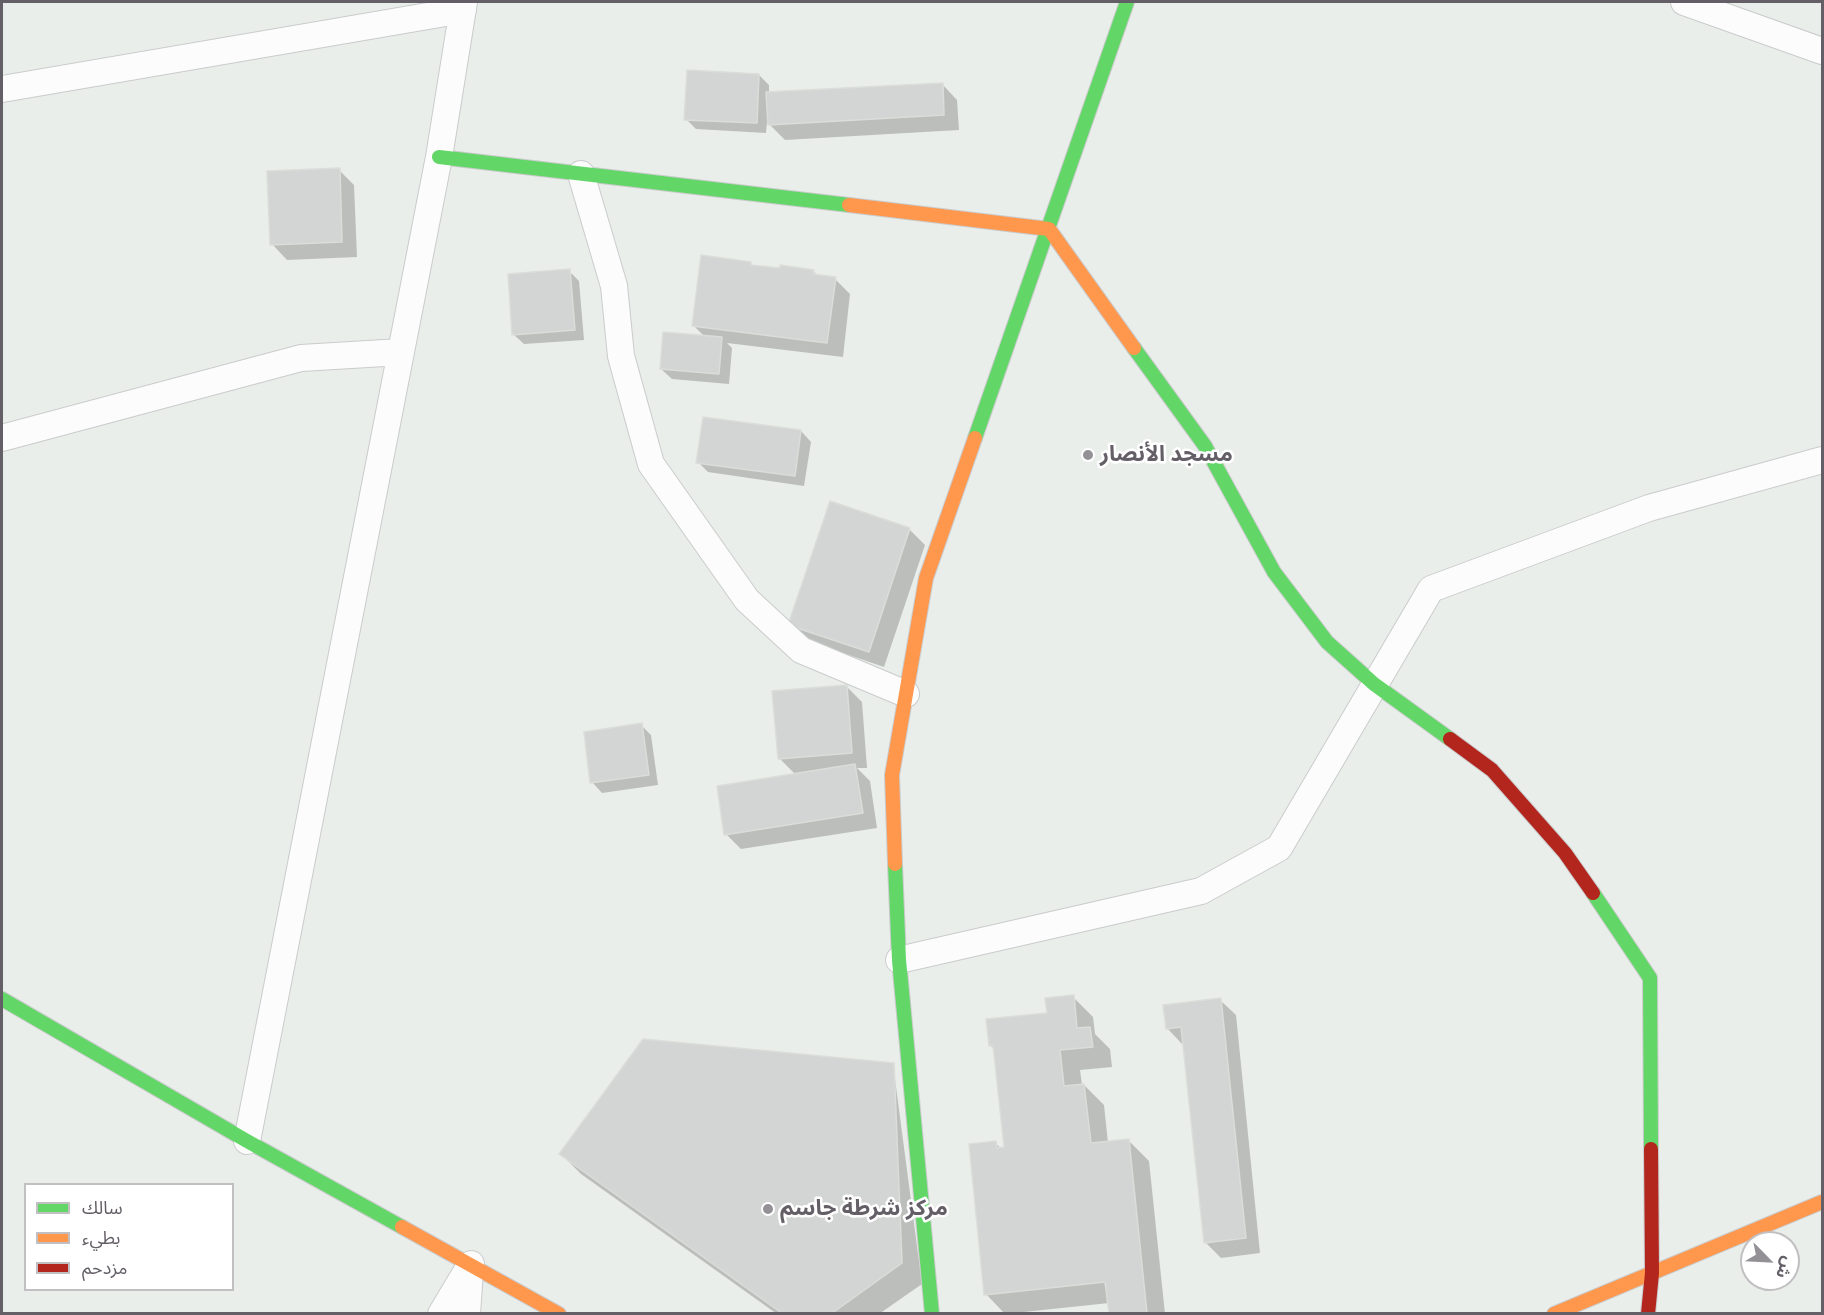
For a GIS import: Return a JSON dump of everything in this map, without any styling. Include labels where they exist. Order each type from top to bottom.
[{"type":"main road","points":[[932,1314],[899,960],[892,776],[926,578],[1127,2]]},
{"type":"main road","points":[[439,157],[1049,229],[1205,446],[1274,572],[1327,642],[1374,684],[1492,770],[1566,853],[1650,978],[1652,1273],[1648,1314]]},
{"type":"main road","points":[[2,999],[247,1141],[560,1314]]},
{"type":"main road","points":[[1554,1314],[1822,1202]]},
{"type":"street","points":[[1684,2],[1822,51]]},
{"type":"street","points":[[2,89],[464,6],[439,157],[247,1141]]},
{"type":"street","points":[[581,174],[614,286],[621,356],[651,464],[747,600],[793,643],[801,650],[906,694]]},
{"type":"street","points":[[2,438],[301,358],[401,352]]},
{"type":"street","points":[[899,960],[1201,891],[1279,848],[1431,590],[1649,508],[1822,459]]},
{"type":"street","points":[[441,1314],[471,1263]]},
{"type":"street","points":[[467,1314],[471,1263]]},
{"type":"building","points":[[687,70],[759,74],[757,123],[684,120]]},
{"type":"building","points":[[943,83],[944,115],[768,125],[766,92]]},
{"type":"building","points":[[340,168],[342,242],[270,245],[267,171]]},
{"type":"building","points":[[701,255],[751,262],[751,265],[780,268],[780,265],[814,270],[813,274],[836,277],[827,343],[692,326]]},
{"type":"building","points":[[570,269],[575,330],[512,335],[508,274]]},
{"type":"building","points":[[663,332],[722,337],[719,374],[660,369]]},
{"type":"building","points":[[703,417],[801,430],[795,476],[696,463]]},
{"type":"building","points":[[830,501],[910,528],[869,652],[788,625]]},
{"type":"building","points":[[847,685],[852,753],[778,759],[772,691]]},
{"type":"building","points":[[642,723],[649,775],[590,783],[584,732]]},
{"type":"building","points":[[855,764],[863,813],[724,835],[717,786]]},
{"type":"building","points":[[1074,995],[1077,1028],[1090,1027],[1093,1047],[1060,1050],[1064,1086],[1084,1084],[1091,1143],[1129,1139],[1147,1313],[1109,1314],[1105,1282],[984,1295],[969,1144],[996,1141],[997,1148],[1004,1147],[993,1045],[989,1046],[986,1019],[1047,1013],[1045,998]]},
{"type":"building","points":[[1221,998],[1246,1238],[1204,1243],[1181,1027],[1166,1029],[1163,1005]]},
{"type":"building","name":"مركز شرطة جاسم","points":[[643,1039],[894,1063],[902,1263],[831,1314],[783,1314],[559,1154]]},
{"type":"traffic: fast","points":[[975,438],[1127,2]]},
{"type":"traffic: fast","points":[[439,157],[849,205]]},
{"type":"traffic: fast","points":[[1134,348],[1205,446],[1274,572],[1327,642],[1374,684],[1450,739]]},
{"type":"traffic: fast","points":[[895,864],[899,960],[932,1314]]},
{"type":"traffic: fast","points":[[1593,893],[1650,978],[1651,1149]]},
{"type":"traffic: fast","points":[[2,999],[247,1141],[402,1227]]},
{"type":"traffic: slow","points":[[849,205],[1049,229],[1134,348]]},
{"type":"traffic: slow","points":[[895,864],[892,775],[926,578],[975,438]]},
{"type":"traffic: slow","points":[[1554,1314],[1822,1202]]},
{"type":"traffic: slow","points":[[402,1227],[559,1314]]},
{"type":"traffic: jam","points":[[1450,739],[1492,770],[1565,853],[1593,893]]},
{"type":"traffic: jam","points":[[1648,1314],[1652,1273],[1651,1149]]},
{"type":"place","name":"مسجد الأنصار","points":[[1088,455]]},
{"type":"place","name":"مركز شرطة جاسم","points":[[768,1209]]}]
